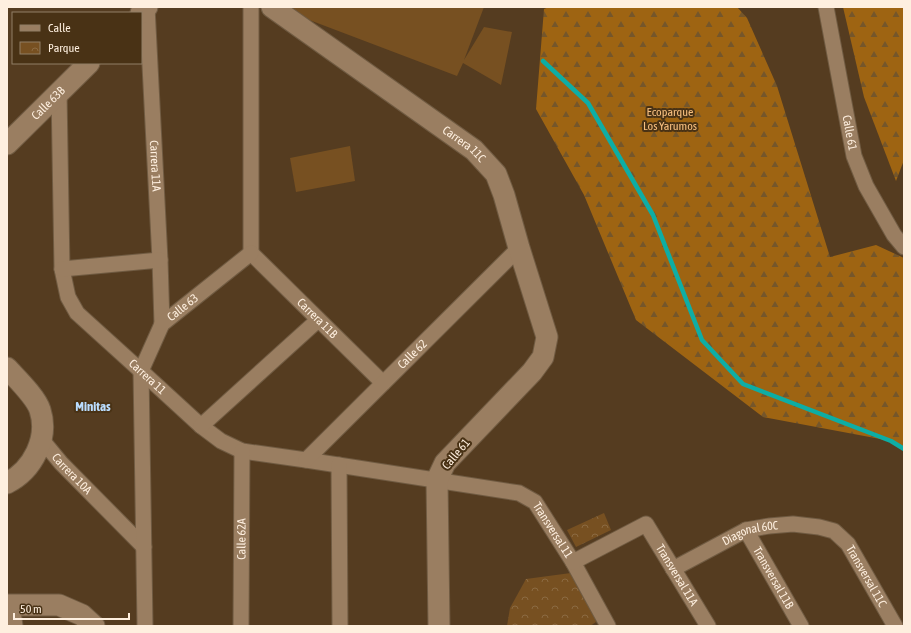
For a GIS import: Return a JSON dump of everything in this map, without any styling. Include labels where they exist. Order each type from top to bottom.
[{"type":"street","name":"Carrera 11A","points":[[147,7],[162,324]]},
{"type":"street","points":[[251,7],[251,252]]},
{"type":"street","name":"Carrera 11C","points":[[272,7],[474,150],[496,174],[504,195],[547,338],[543,357]]},
{"type":"street","name":"Calle 61","points":[[826,7],[854,156],[866,186],[894,235],[904,247]]},
{"type":"street","name":"Calle 63B","points":[[7,144],[88,64]]},
{"type":"street","name":"Carrera 11","points":[[59,92],[62,268],[68,297],[77,313],[201,426],[222,441],[242,452],[437,480]]},
{"type":"street","name":"Calle 62","points":[[306,460],[519,248]]},
{"type":"street","name":"Carrera 11B","points":[[251,252],[383,383]]},
{"type":"street","name":"Calle 63","points":[[144,626],[141,371],[162,324],[251,252]]},
{"type":"street","points":[[62,268],[160,260]]},
{"type":"street","points":[[201,426],[318,320]]},
{"type":"street","name":"Calle 61","points":[[439,626],[437,480],[445,462],[526,378],[543,357]]},
{"type":"street","points":[[7,368],[28,392],[39,408],[42,426],[42,440]]},
{"type":"street","name":"Carrera 10A","points":[[7,483],[30,465],[42,440],[61,463],[144,547]]},
{"type":"street","name":"Calle 62A","points":[[241,626],[242,452]]},
{"type":"street","points":[[339,465],[340,626]]},
{"type":"street","name":"Transversal 11","points":[[437,480],[519,493],[536,502],[573,562],[608,626]]},
{"type":"street","name":"Transversal 11A","points":[[573,562],[646,524],[708,626]]},
{"type":"street","name":"Diagonal 60C","points":[[673,568],[746,530],[793,524],[819,527],[834,531]]},
{"type":"street","name":"Transversal 11B","points":[[746,530],[801,626]]},
{"type":"street","name":"Transversal 11C","points":[[834,531],[848,544],[895,626]]},
{"type":"street","points":[[15,626],[10,604],[59,605],[82,615],[94,626]]},
{"type":"green space","points":[[284,7],[484,7],[464,60],[484,27],[512,32],[501,85],[463,63],[457,76],[283,10]]},
{"type":"green space","name":"Ecoparque Los Yarumos","points":[[549,7],[737,7],[747,18],[777,86],[830,257],[876,245],[904,258],[904,449],[891,441],[763,417],[636,320],[584,195],[536,109],[544,9]]},
{"type":"green space","points":[[843,7],[904,7],[904,160],[896,181],[864,97]]},
{"type":"green space","points":[[350,146],[355,181],[296,192],[290,158]]},
{"type":"green space","points":[[604,513],[611,530],[576,547],[567,530]]},
{"type":"green space","points":[[571,573],[594,611],[596,622],[590,626],[507,626],[510,608],[526,579]]},
{"type":"waterway","points":[[543,61],[588,103],[653,215],[702,340],[743,384],[891,441],[904,449]]},
{"type":"district","name":"Minitas","points":[[93,406]]}]
